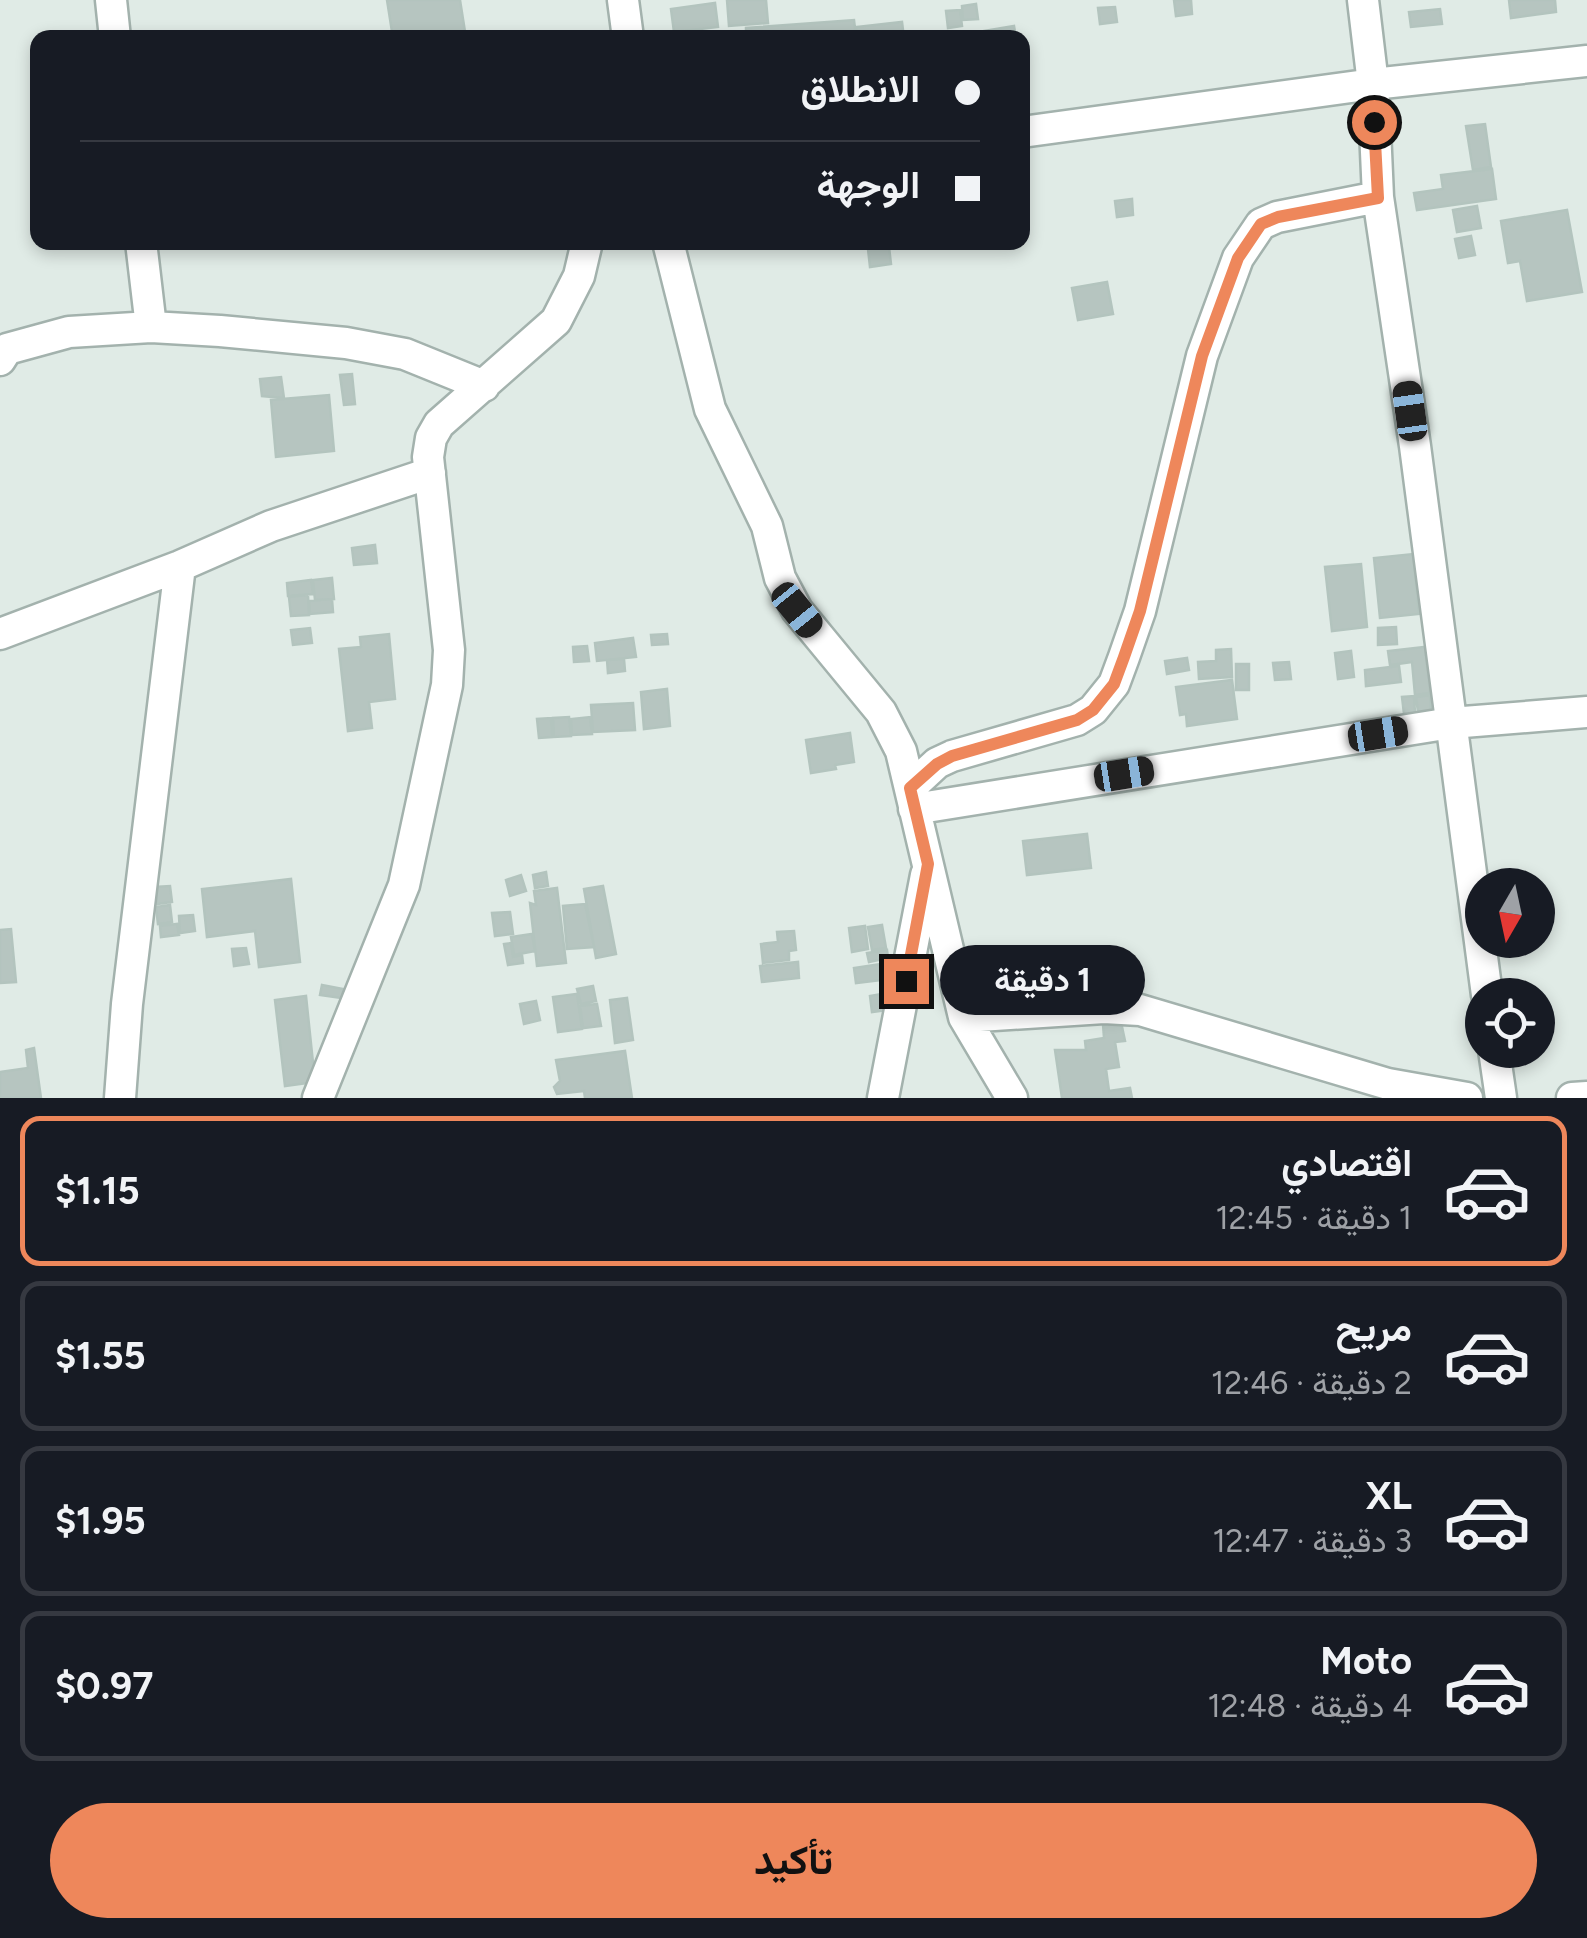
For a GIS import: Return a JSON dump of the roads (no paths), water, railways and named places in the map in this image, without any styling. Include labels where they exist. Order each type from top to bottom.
[{"type":"street","points":[[111,0],[115,30]]},
{"type":"street","points":[[623,0],[627,30]]},
{"type":"street","points":[[1363,0],[1373,84],[1378,198],[1416,446],[1485,978]]},
{"type":"street","points":[[1030,131],[1373,84],[1587,61]]},
{"type":"street","points":[[912,798],[937,764],[952,756],[1077,720],[1093,710],[1114,684],[1140,611],[1202,356],[1238,258],[1261,224],[1278,217],[1378,198]]},
{"type":"street","points":[[142,250],[152,327]]},
{"type":"street","points":[[318,1098],[404,885],[447,685],[449,650],[428,457],[431,438],[439,424],[556,321],[579,276],[585,250]]},
{"type":"street","points":[[670,250],[710,408],[768,526],[780,578],[797,610],[881,712],[901,751],[964,1017],[1012,1098]]},
{"type":"street","points":[[2,352],[69,332],[152,327],[346,343],[405,354],[484,386]]},
{"type":"street","points":[[0,634],[180,566],[270,526],[430,473]]},
{"type":"street","points":[[120,1098],[126,1004],[180,566]]},
{"type":"street","points":[[912,798],[1450,723],[1587,712]]},
{"type":"street","points":[[883,1098],[928,864]]},
{"type":"street","points":[[964,1017],[1104,1008],[1140,1010],[1388,1084],[1468,1098]]},
{"type":"street","points":[[1497,1068],[1501,1098]]},
{"type":"street","points":[[1572,1098],[1587,1097]]}]
